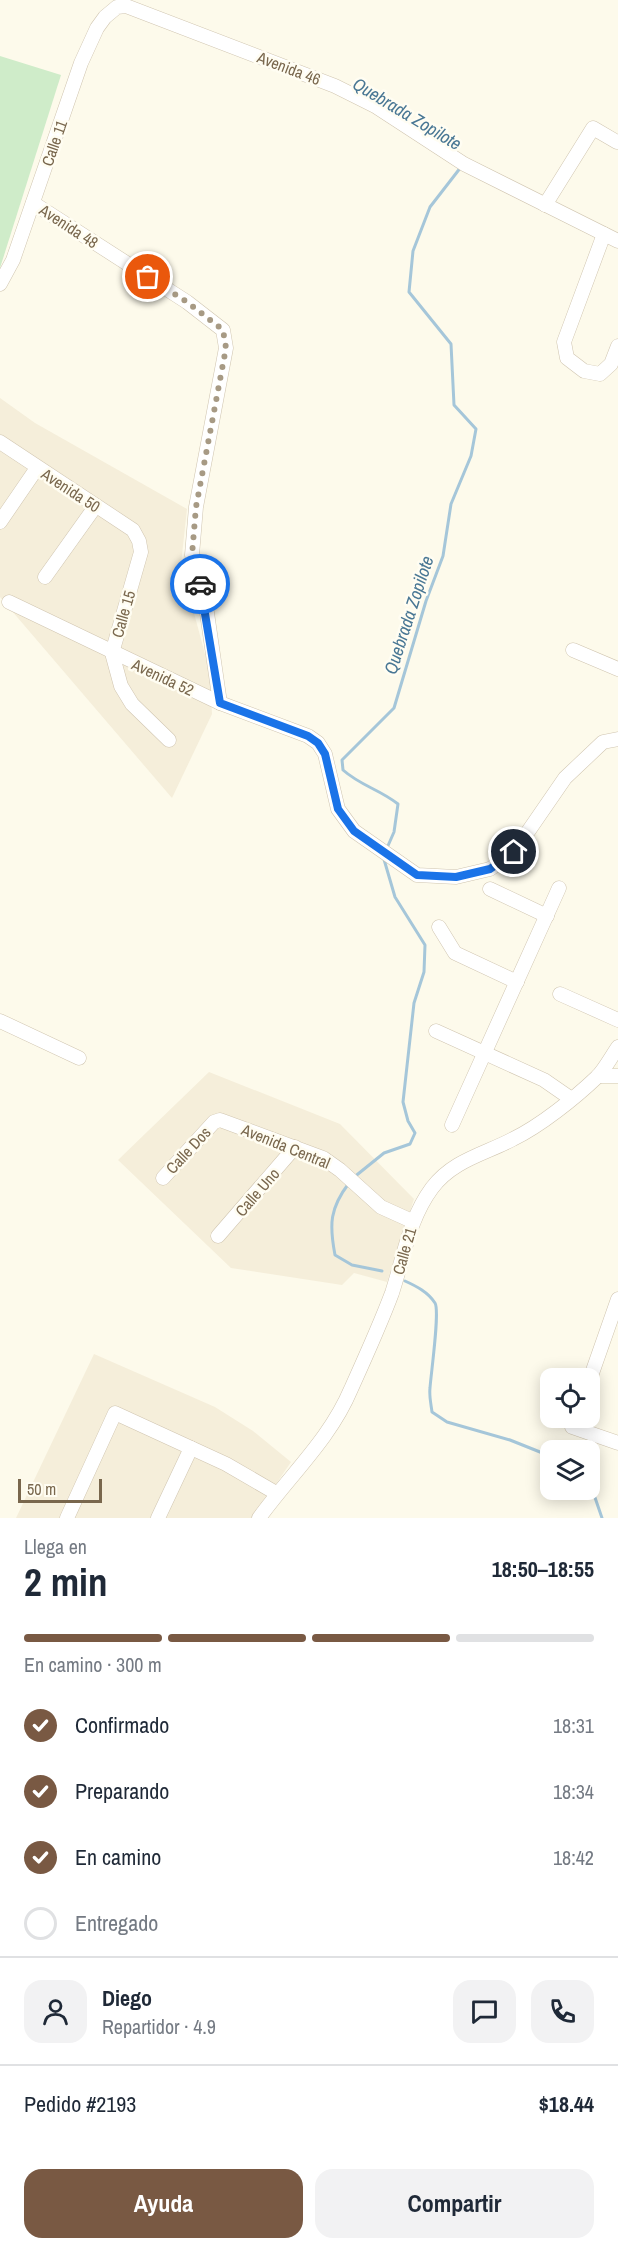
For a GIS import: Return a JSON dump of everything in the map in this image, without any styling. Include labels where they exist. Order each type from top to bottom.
[{"type":"street","name":"Calle 11","points":[[0,284],[13,260],[81,63],[97,28],[114,4]]},
{"type":"street","name":"Avenida 46","points":[[114,4],[136,8],[335,86],[375,106],[464,164],[618,241]]},
{"type":"street","points":[[545,205],[593,128],[617,142]]},
{"type":"street","name":"Avenida 48","points":[[33,203],[187,302],[223,330],[226,348],[196,507],[192,555],[205,599],[220,703]]},
{"type":"street","points":[[604,234],[564,342],[567,358],[584,371],[600,374],[611,364],[618,346]]},
{"type":"street","name":"Avenida 50","points":[[0,442],[133,530],[139,541]]},
{"type":"street","points":[[0,522],[37,468]]},
{"type":"street","points":[[45,577],[95,507]]},
{"type":"street","name":"Calle 15","points":[[139,541],[141,552],[112,653],[121,686],[132,704],[170,740]]},
{"type":"street","name":"Avenida 52","points":[[9,602],[220,703],[308,736],[318,743],[325,754],[338,809],[354,831],[375,848],[417,875],[456,877],[490,869],[514,852],[565,778],[603,742],[618,739]]},
{"type":"street","points":[[573,650],[618,669]]},
{"type":"street","points":[[452,1125],[559,888]]},
{"type":"street","points":[[490,889],[547,916]]},
{"type":"street","points":[[439,927],[455,953],[517,982]]},
{"type":"street","points":[[560,994],[618,1020]]},
{"type":"street","points":[[0,1021],[79,1058]]},
{"type":"street","points":[[435,1031],[544,1080],[570,1098]]},
{"type":"street","name":"Calle 21","points":[[259,1518],[276,1493],[322,1441],[350,1392],[392,1290],[412,1221],[420,1205],[443,1176],[468,1158],[501,1146],[524,1133],[598,1076],[618,1047]]},
{"type":"street","points":[[598,1076],[618,1076]]},
{"type":"street","name":"Avenida Central","points":[[214,1122],[226,1122],[323,1158],[340,1170],[381,1208],[412,1221]]},
{"type":"street","name":"Calle Dos","points":[[163,1178],[214,1122]]},
{"type":"street","name":"Calle Uno","points":[[218,1236],[295,1147]]},
{"type":"street","points":[[594,1368],[615,1316],[618,1299]]},
{"type":"street","points":[[67,1518],[115,1413],[226,1464],[276,1493]]},
{"type":"street","points":[[575,1428],[618,1443]]},
{"type":"street","points":[[158,1518],[191,1448]]},
{"type":"shaded area","points":[[0,398],[35,423],[187,509],[181,564],[210,673],[212,714],[172,798],[0,597]]},
{"type":"shaded area","points":[[209,1072],[340,1124],[414,1199],[387,1282],[354,1273],[342,1285],[231,1268],[118,1160]]},
{"type":"shaded area","points":[[94,1354],[215,1407],[253,1431],[291,1462],[253,1518],[16,1518]]},
{"type":"green space","points":[[0,56],[61,75],[0,268]]},
{"type":"waterway","name":"Quebrada Zopilote","points":[[387,848],[394,832],[398,804],[343,770],[342,760],[394,708],[426,601],[443,556],[451,504],[471,456],[476,429],[454,405],[451,344],[409,292],[413,251],[430,207],[461,167]]},
{"type":"waterway","name":"Quebrada Zopilote","points":[[353,1178],[384,1153],[410,1144],[415,1133],[408,1121],[403,1102],[414,1003],[424,972],[425,945],[395,897],[383,856]]},
{"type":"waterway","name":"Quebrada Zopilote","points":[[349,1183],[338,1200],[333,1217],[332,1234],[335,1255],[352,1265],[382,1271]]},
{"type":"waterway","points":[[405,1281],[417,1287],[435,1303],[436,1329],[430,1391],[432,1412],[447,1422],[510,1440],[540,1452]]},
{"type":"waterway","points":[[596,1500],[602,1518]]},
{"type":"way so far","points":[[148,277],[187,302],[223,330],[226,348],[196,507],[192,555],[200,584]]},
{"type":"route","points":[[200,584],[205,599],[220,703],[273,725],[308,736],[318,743],[325,754],[338,809],[354,831],[375,848],[417,875],[456,877],[490,869],[514,852]]}]
